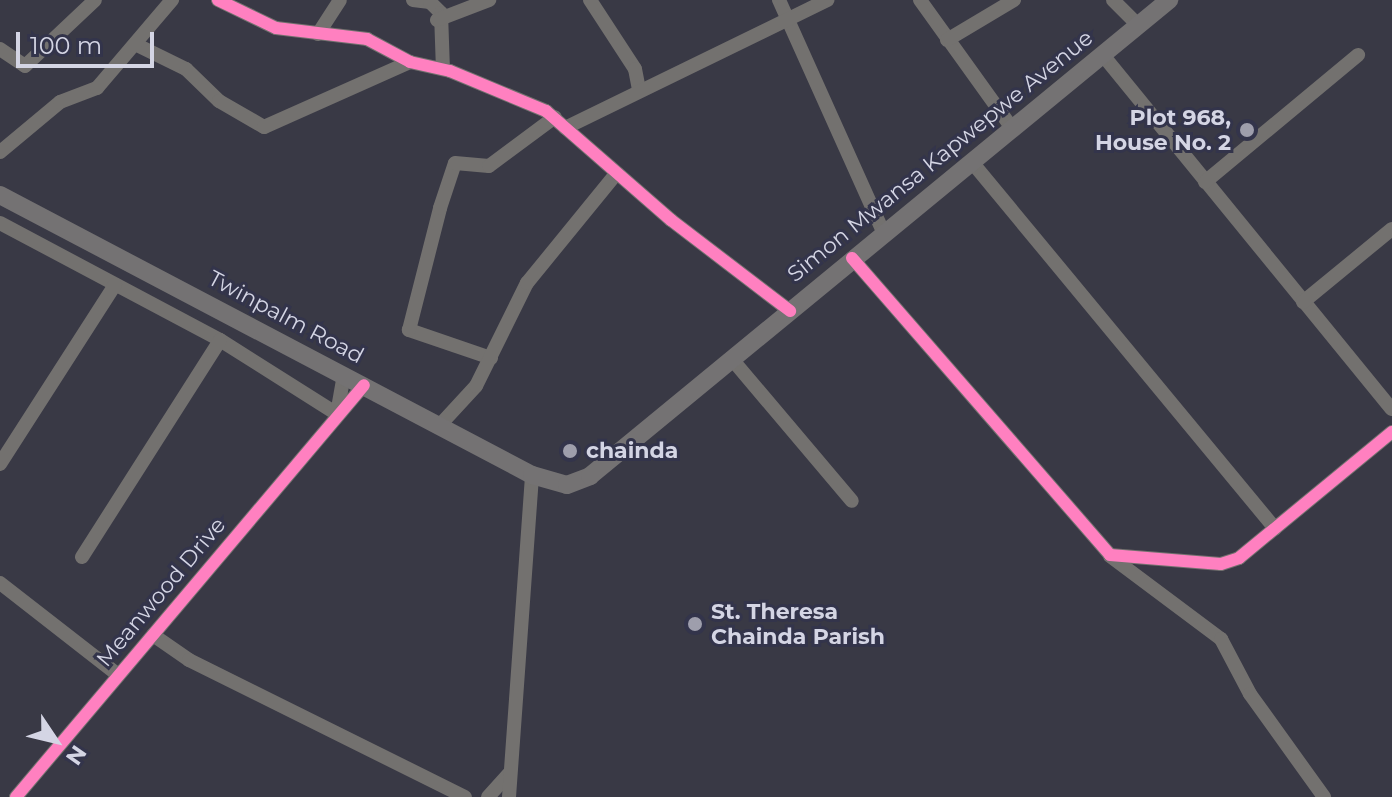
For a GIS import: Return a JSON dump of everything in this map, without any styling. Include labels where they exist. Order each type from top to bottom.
[{"type":"main road","name":"Simon Mwansa Kapwepwe Avenue","points":[[550,482],[567,485],[590,476],[883,231],[1169,0]]},
{"type":"main road","name":"Twinpalm Road","points":[[0,195],[550,482]]},
{"type":"street","points":[[0,49],[25,66],[95,0]]},
{"type":"street","points":[[0,152],[60,102],[97,88],[137,45],[172,0]]},
{"type":"street","points":[[218,0],[262,23],[318,34],[367,39],[410,62],[443,69],[560,122],[616,174],[790,311]]},
{"type":"street","points":[[318,34],[340,0]]},
{"type":"street","points":[[413,0],[430,2],[441,13],[437,20]]},
{"type":"street","points":[[437,20],[489,0]]},
{"type":"street","points":[[590,0],[635,69],[639,90]]},
{"type":"street","points":[[779,0],[883,231]]},
{"type":"street","points":[[491,358],[409,330],[440,208],[455,163],[489,166],[560,122],[639,90],[827,0]]},
{"type":"street","points":[[920,0],[1012,128]]},
{"type":"street","points":[[947,40],[1014,0]]},
{"type":"street","points":[[1113,0],[1138,25]]},
{"type":"street","points":[[437,20],[445,27],[443,69]]},
{"type":"street","points":[[137,45],[186,69],[219,101],[264,127],[410,62]]},
{"type":"street","points":[[1102,54],[1392,409]]},
{"type":"street","points":[[1205,182],[1358,55]]},
{"type":"street","points":[[971,161],[1275,528]]},
{"type":"street","points":[[440,425],[476,386],[527,283],[616,174]]},
{"type":"street","points":[[1303,302],[1392,229]]},
{"type":"street","points":[[3,230],[220,340],[337,414],[344,375]]},
{"type":"street","points":[[852,258],[1098,547],[1221,639],[1250,694],[1324,797]]},
{"type":"street","points":[[0,464],[115,285]]},
{"type":"street","points":[[82,557],[220,340]]},
{"type":"street","points":[[731,358],[852,501]]},
{"type":"street","name":"Meanwood Drive","points":[[16,797],[364,385]]},
{"type":"street","points":[[1098,547],[1120,557],[1221,564],[1239,558],[1392,432]]},
{"type":"street","points":[[509,797],[532,475]]},
{"type":"street","points":[[0,583],[118,675]]},
{"type":"street","points":[[153,635],[189,660],[465,797]]},
{"type":"street","points":[[488,797],[509,774]]},
{"type":"cycle path","points":[[218,0],[276,28],[367,39],[410,62],[450,71],[546,111],[671,220],[790,311]]},
{"type":"cycle path","points":[[852,258],[1110,555],[1221,564],[1239,558],[1392,432]]},
{"type":"cycle path","points":[[16,797],[364,385]]},
{"type":"place","name":"Plot 968, House No. 2","points":[[1247,130]]},
{"type":"place","name":"chainda","points":[[570,451]]},
{"type":"place","name":"St. Theresa Chainda Parish","points":[[695,624]]}]
